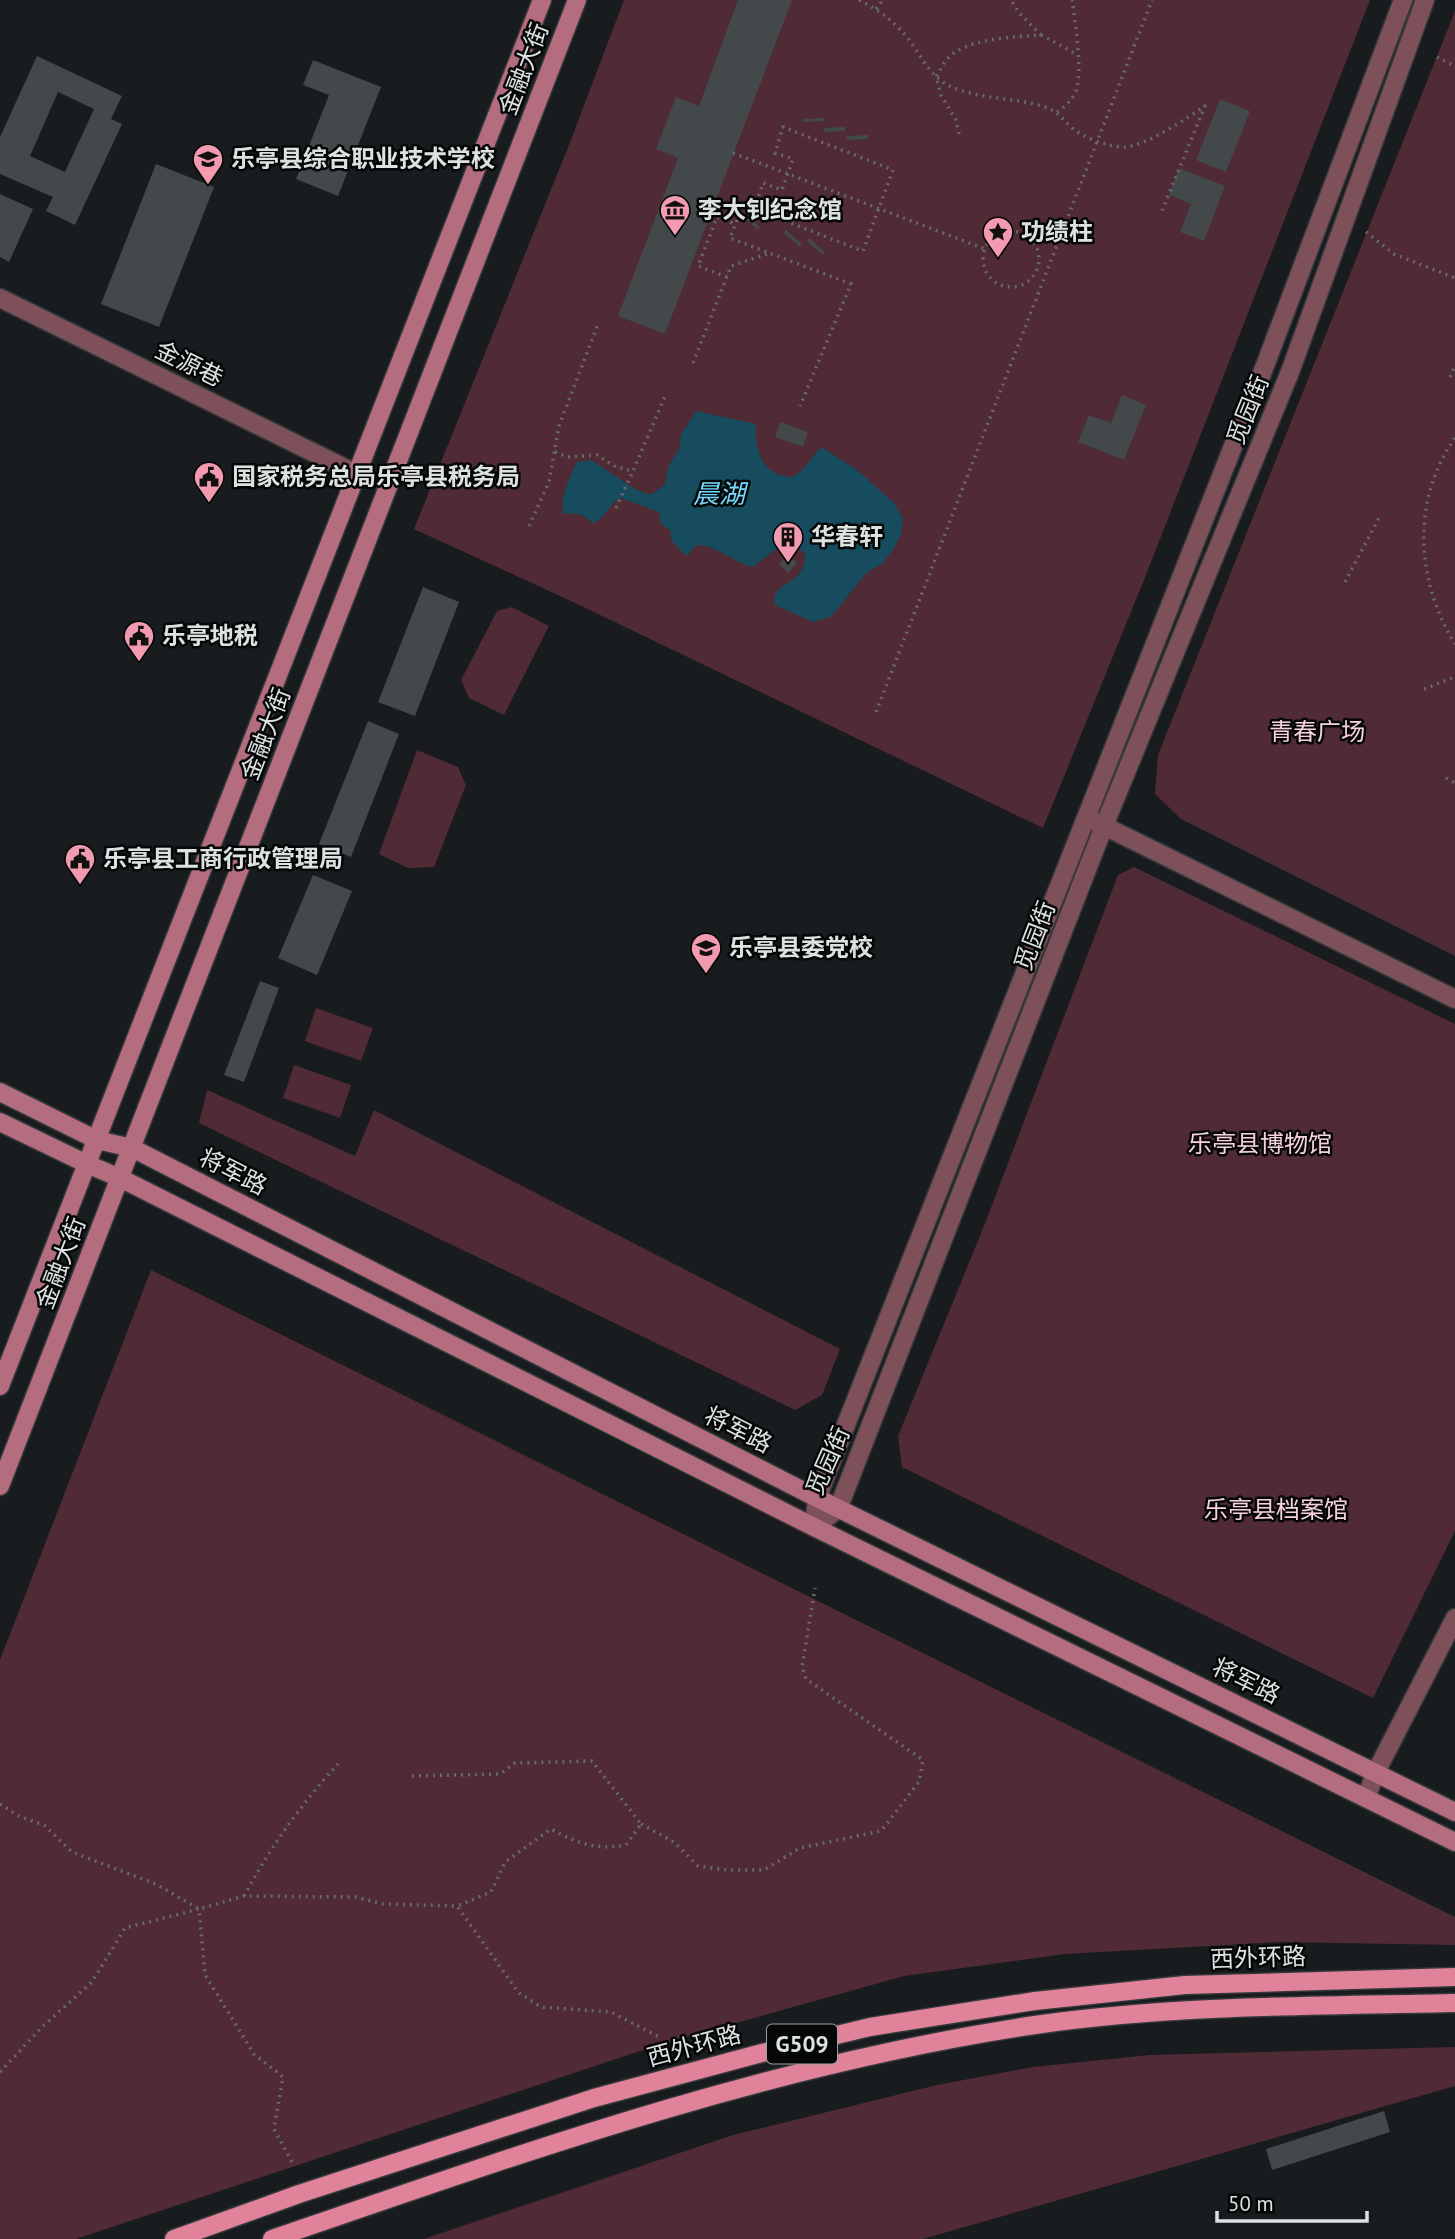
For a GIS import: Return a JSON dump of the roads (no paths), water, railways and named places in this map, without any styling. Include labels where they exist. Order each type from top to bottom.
[{"type":"main road","name":"金融大街","points":[[0,1386],[542,0]]},
{"type":"main road","name":"金融大街","points":[[0,1486],[576,0]]},
{"type":"main road","name":"将军路","points":[[0,1092],[97,1140],[132,1148],[838,1509],[1455,1812]]},
{"type":"main road","points":[[0,1122],[120,1178],[814,1527],[1455,1842]]},
{"type":"main road","name":"西外环路","points":[[174,2239],[325,2185],[594,2098],[870,2027],[1035,2001],[1185,1985],[1455,1977]]},
{"type":"main road","name":"西外环路","points":[[272,2239],[488,2164],[696,2099],[877,2054],[1035,2025],[1168,2010],[1455,2003]]},
{"type":"street","name":"觅园街","points":[[814,1527],[817,1498],[1266,363],[1402,0]]},
{"type":"street","name":"觅园街","points":[[814,1527],[838,1509],[1104,826],[1290,372],[1425,0]]},
{"type":"street","name":"金源巷","points":[[0,298],[357,474]]},
{"type":"street","points":[[1087,817],[1455,999]]},
{"type":"street","points":[[1366,1798],[1376,1772],[1455,1618]]},
{"type":"water","name":"晨湖","points":[[696,411],[756,424],[757,443],[762,460],[767,467],[782,476],[793,477],[821,447],[856,469],[894,503],[903,519],[901,534],[893,550],[882,564],[867,572],[832,616],[813,622],[775,605],[774,597],[777,591],[795,578],[804,565],[805,554],[796,546],[776,549],[753,567],[701,545],[688,555],[684,554],[671,540],[671,531],[661,524],[659,512],[621,498],[592,523],[579,514],[563,514],[564,494],[577,462],[591,460],[635,489],[651,495],[665,484],[668,467],[680,447],[681,435]]},
{"type":"place","name":"乐亭县综合职业技术学校","points":[[208,186]]},
{"type":"place","name":"李大钊纪念馆","points":[[675,237]]},
{"type":"place","name":"功绩柱","points":[[998,259]]},
{"type":"place","name":"国家税务总局乐亭县税务局","points":[[209,504]]},
{"type":"place","name":"华春轩","points":[[788,564]]},
{"type":"place","name":"乐亭地税","points":[[139,663]]},
{"type":"place","name":"乐亭县工商行政管理局","points":[[80,886]]},
{"type":"place","name":"乐亭县委党校","points":[[706,975]]},
{"type":"park label","name":"青春广场","points":[[1317,732]]},
{"type":"park label","name":"乐亭县博物馆","points":[[1260,1144]]},
{"type":"park label","name":"乐亭县档案馆","points":[[1276,1510]]}]
